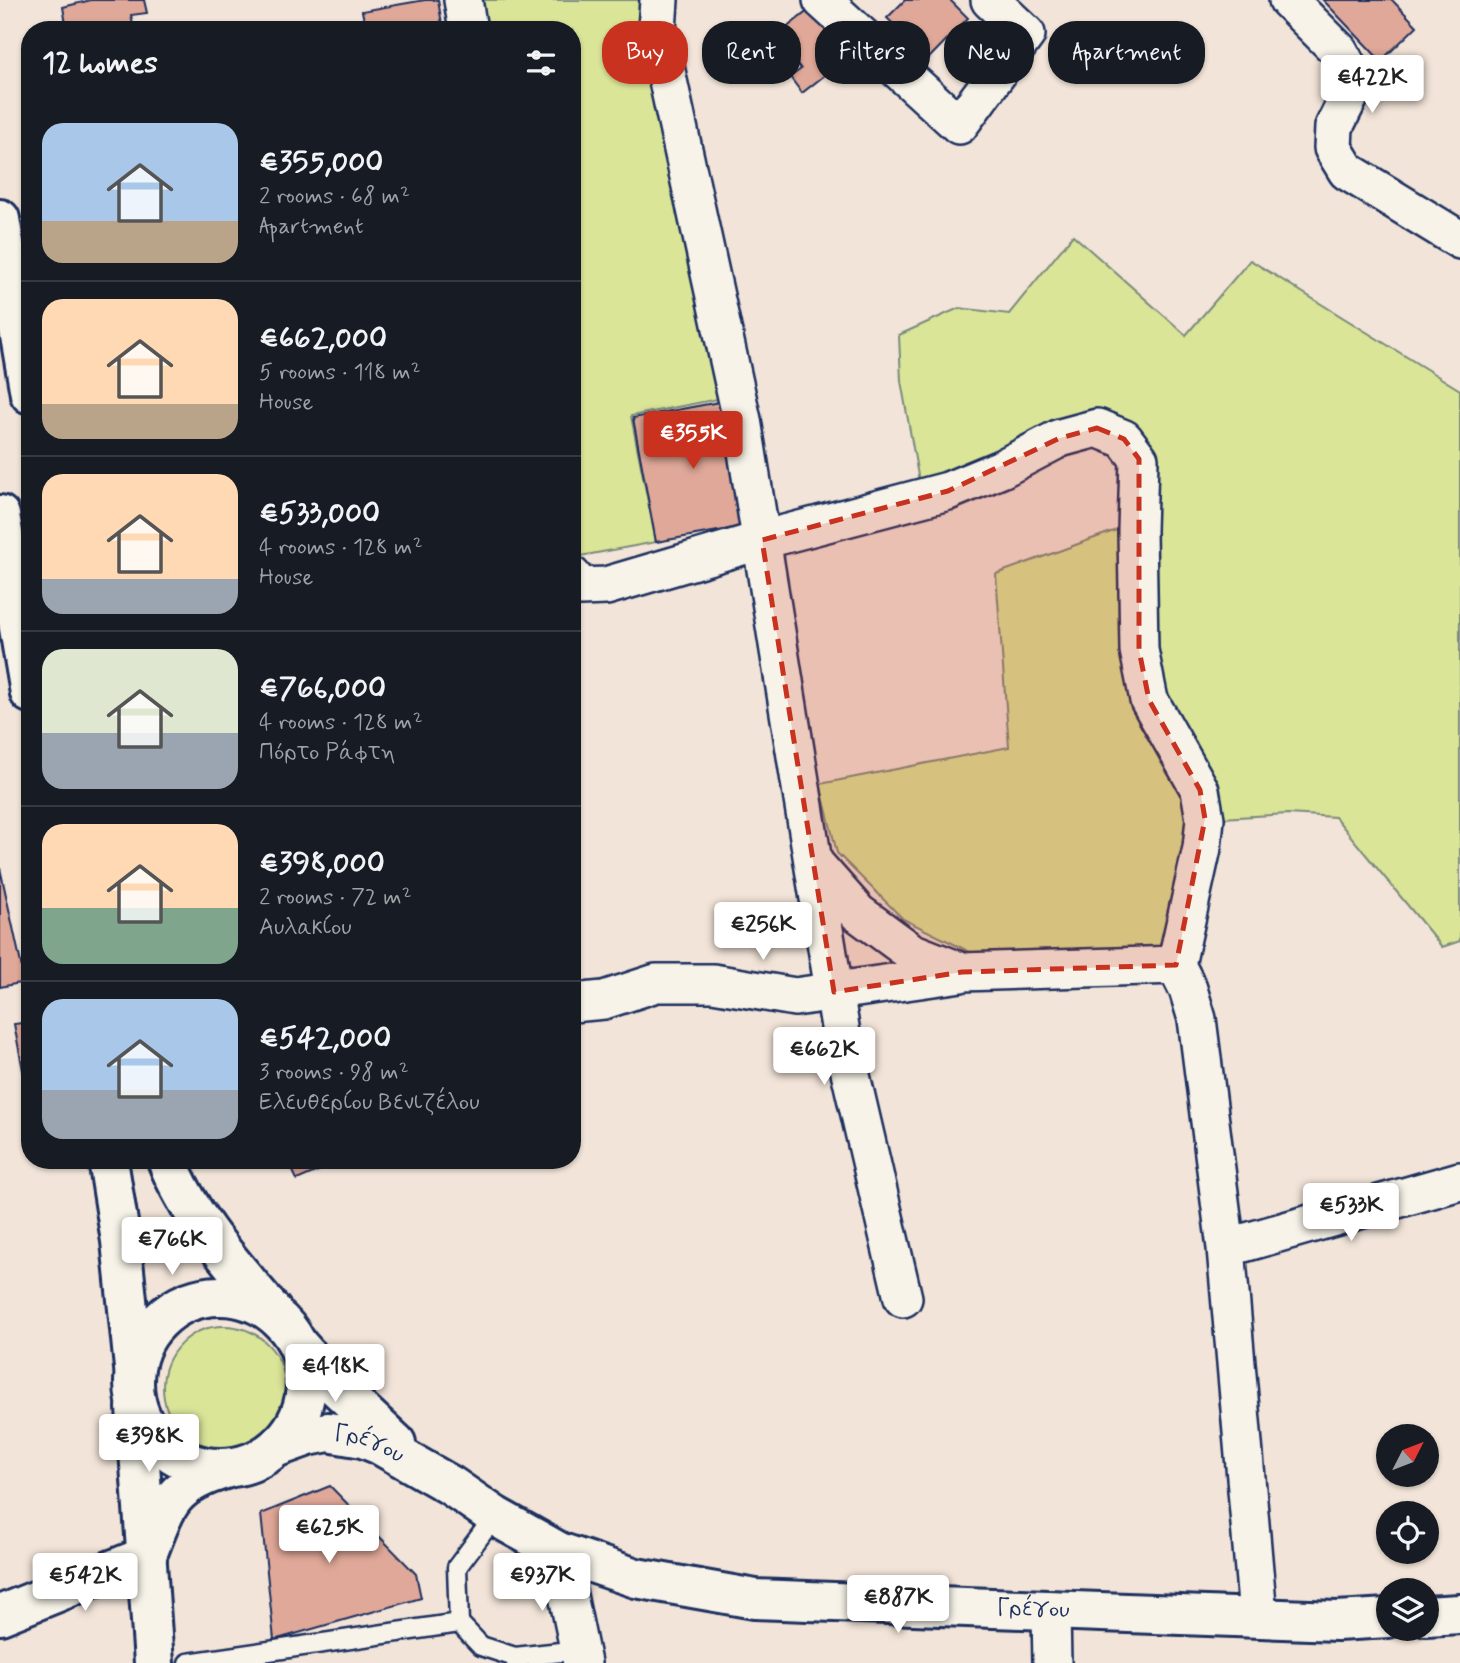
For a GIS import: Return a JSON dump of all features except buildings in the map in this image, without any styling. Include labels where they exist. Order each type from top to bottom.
[{"type":"main road","points":[[0,219],[21,342]]},
{"type":"main road","points":[[0,515],[21,640]]},
{"type":"main road","points":[[109,1169],[121,1241],[135,1384],[155,1663]]},
{"type":"main road","name":"Γρέγου","points":[[170,1169],[205,1228],[231,1263],[361,1412],[450,1485],[495,1516],[559,1552],[636,1578],[755,1599],[1051,1612],[1258,1616],[1337,1621],[1376,1619]]},
{"type":"main road","points":[[0,1615],[147,1556],[166,1507],[183,1488],[202,1476],[254,1462],[280,1446],[296,1424],[305,1398],[306,1371],[288,1331],[251,1302],[227,1296],[201,1298],[178,1307],[157,1323],[143,1343],[135,1384],[147,1428],[167,1451],[195,1465],[225,1469]]},
{"type":"main road","name":"Γρέγου","points":[[280,1446],[308,1436],[328,1432],[344,1433],[380,1445],[450,1485]]},
{"type":"main road","points":[[1439,1615],[1460,1614]]},
{"type":"street","points":[[463,0],[466,21]]},
{"type":"street","points":[[659,0],[657,30],[742,420],[841,1033],[903,1298]]},
{"type":"street","points":[[822,0],[959,125],[1026,34],[990,0]]},
{"type":"street","points":[[1288,0],[1339,51],[1351,73],[1349,97],[1334,127],[1333,148],[1347,171],[1460,240]]},
{"type":"street","points":[[581,587],[606,586],[762,540],[948,491],[1060,438],[1097,428],[1124,439],[1139,459],[1139,650],[1149,700],[1200,790],[1205,819],[1202,848],[1176,965],[1188,989],[1197,1019],[1226,1248],[1258,1616]]},
{"type":"street","points":[[813,862],[859,913],[911,952],[962,972]]},
{"type":"street","points":[[581,1002],[604,1000],[656,983],[713,983],[795,997],[962,972],[1176,965]]},
{"type":"street","points":[[1226,1248],[1460,1181]]},
{"type":"street","points":[[559,1552],[580,1656]]},
{"type":"street","points":[[1051,1612],[1052,1663]]},
{"type":"lane","points":[[495,1516],[457,1567],[459,1623],[481,1646],[516,1660],[580,1656]]},
{"type":"lane","points":[[188,1663],[459,1623]]},
{"type":"highlighted area","points":[[1097,428],[1124,439],[1139,459],[1139,650],[1149,700],[1200,790],[1205,819],[1176,965],[962,972],[834,992],[762,540],[948,491],[1060,438]]},
{"type":"green space","points":[[466,0],[650,0],[654,21],[602,21],[602,84],[667,84],[728,397],[631,416],[656,542],[581,556],[581,21],[470,21]]},
{"type":"green space","points":[[1073,235],[1186,335],[1250,260],[1460,390],[1460,941],[1442,947],[1335,817],[1288,814],[1205,819],[1180,950],[974,954],[903,919],[837,853],[820,784],[1009,747],[996,574],[1130,525],[1122,432],[922,498],[901,381],[899,335],[959,308],[1009,314]]},
{"type":"green space","points":[[224,1326],[247,1331],[267,1344],[280,1364],[285,1387],[280,1410],[267,1430],[247,1443],[224,1448],[201,1443],[181,1430],[168,1410],[163,1387],[168,1364],[181,1344],[201,1331]]}]
